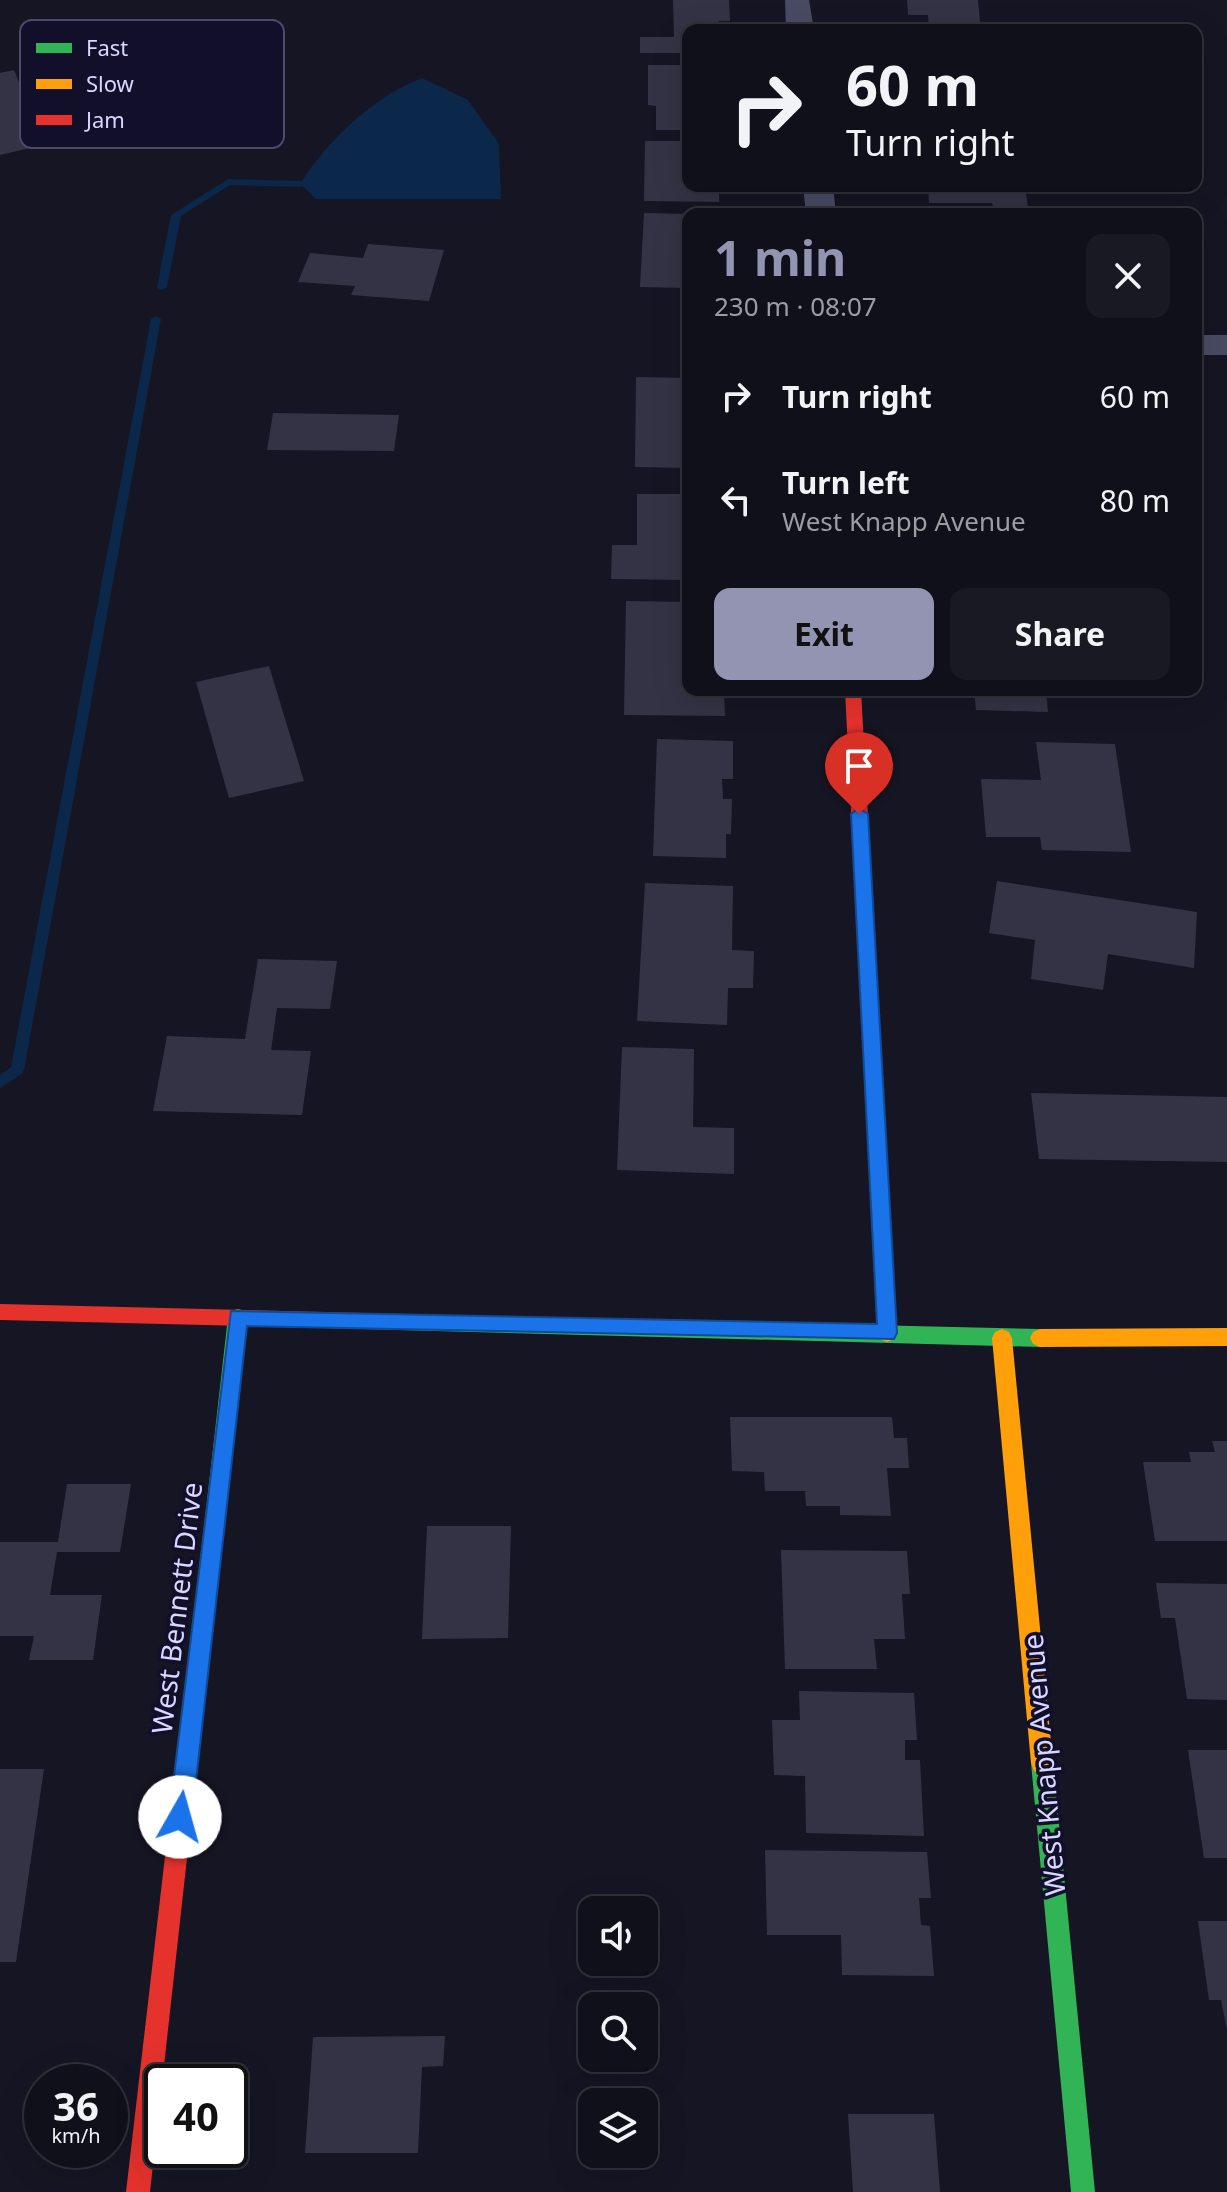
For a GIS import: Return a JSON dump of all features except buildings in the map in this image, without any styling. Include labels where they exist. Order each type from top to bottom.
[{"type":"street","points":[[797,2],[799,24]]},
{"type":"street","points":[[1202,345],[1227,345]]},
{"type":"street","points":[[853,696],[887,1333]]},
{"type":"street","points":[[0,1312],[1002,1338],[1227,1337]]},
{"type":"street","name":"West Bennett Drive","points":[[138,2192],[238,1317]]},
{"type":"street","name":"West Knapp Avenue","points":[[1002,1338],[1083,2192]]},
{"type":"water","points":[[422,78],[468,100],[499,144],[501,199],[316,199],[300,184],[338,136],[369,108]]},
{"type":"waterway","points":[[162,287],[176,215],[228,182],[300,184]]},
{"type":"waterway","points":[[0,1082],[17,1070],[156,319]]},
{"type":"traffic: fast","points":[[216,1510],[238,1317]]},
{"type":"traffic: fast","points":[[362,1321],[1040,1338]]},
{"type":"traffic: fast","points":[[1042,1763],[1083,2192]]},
{"type":"traffic: slow","points":[[872,1052],[887,1333]]},
{"type":"traffic: slow","points":[[1040,1338],[1227,1337]]},
{"type":"traffic: slow","points":[[1002,1338],[1042,1763]]},
{"type":"traffic: slow","points":[[180,1822],[216,1510]]},
{"type":"traffic: jam","points":[[853,696],[872,1052]]},
{"type":"traffic: jam","points":[[0,1312],[362,1321]]},
{"type":"traffic: jam","points":[[138,2192],[180,1822]]},
{"type":"route","points":[[180,1817],[238,1317],[887,1333],[859,814]]}]
